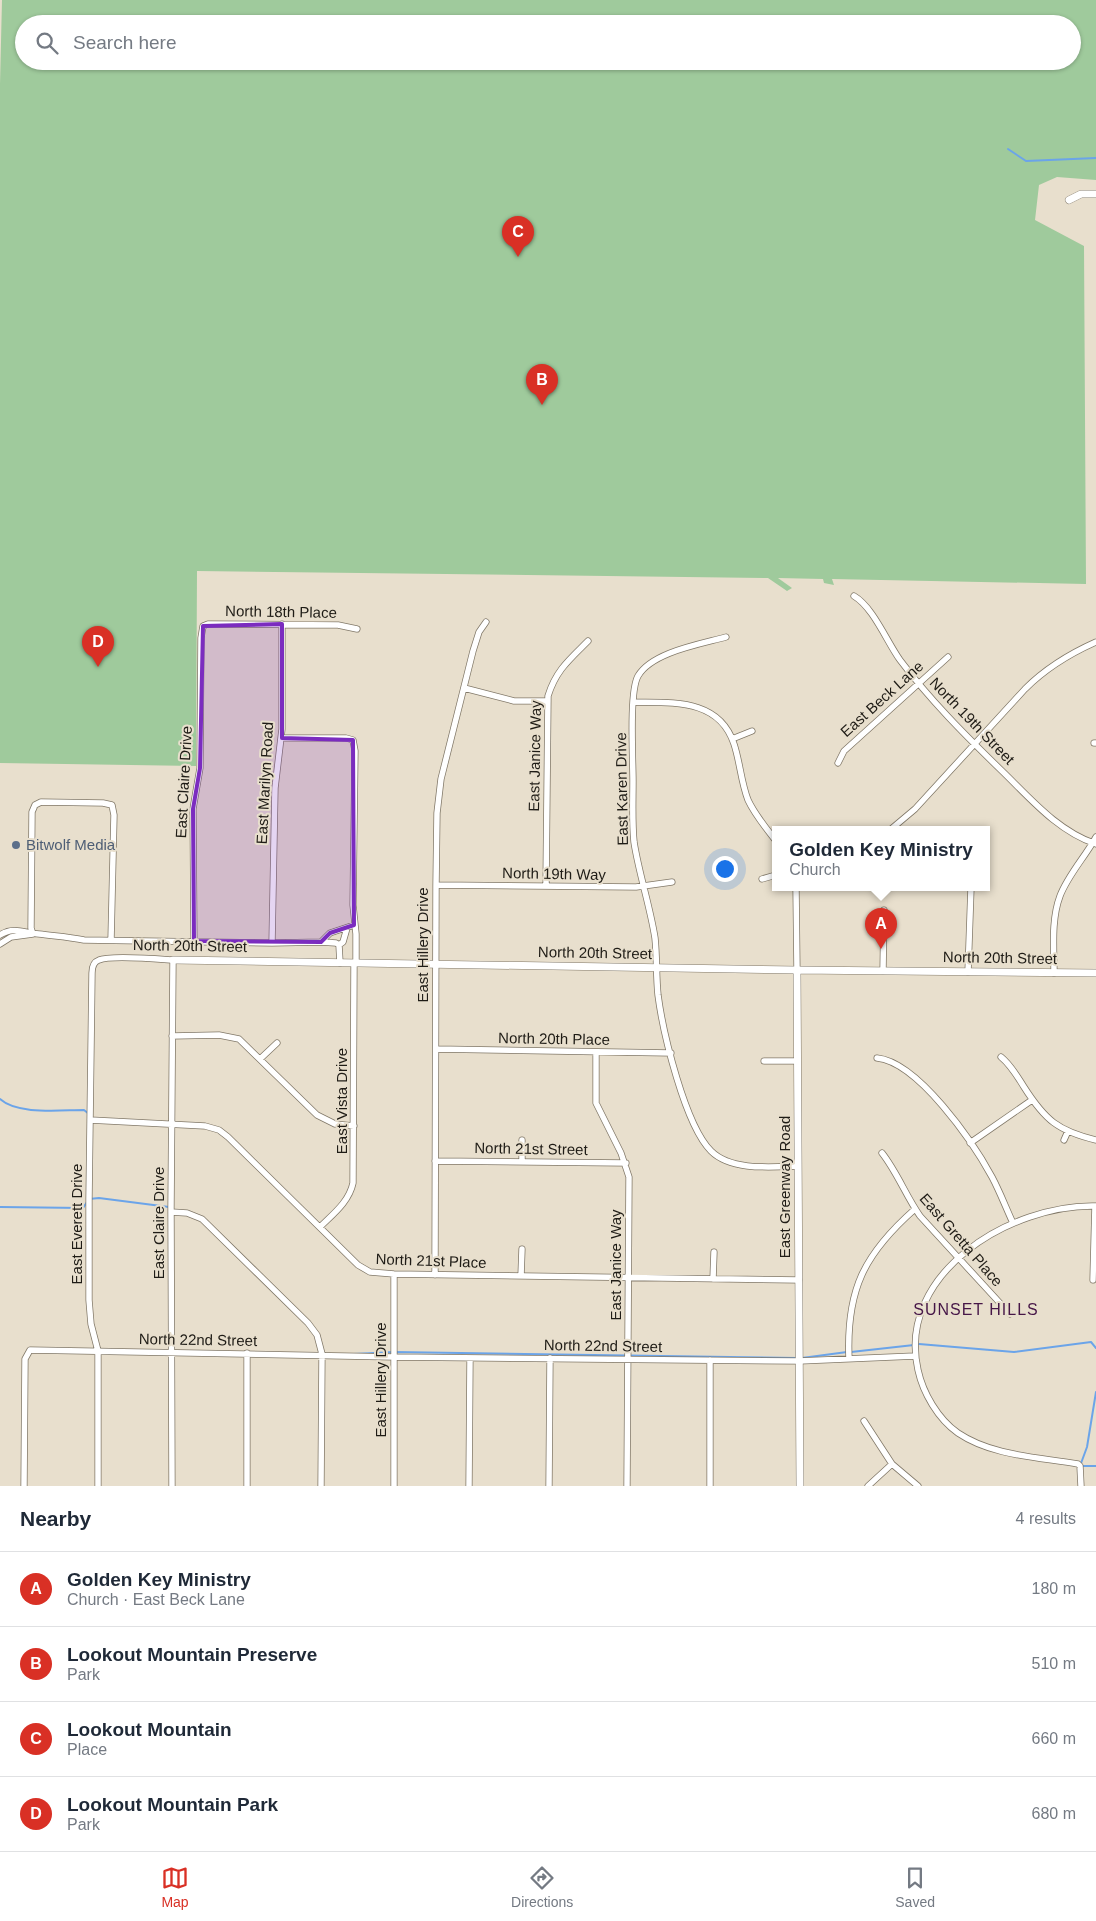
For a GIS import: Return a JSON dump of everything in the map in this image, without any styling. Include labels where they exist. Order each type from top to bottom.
[{"type":"street","points":[[1069,200],[1081,194],[1096,194]]},
{"type":"street","name":"North 19th Street","points":[[854,596],[866,605],[888,642],[917,683],[975,744],[1050,817],[1064,827],[1095,841]]},
{"type":"street","name":"East Hillery Drive","points":[[436,1275],[436,885],[440,786],[479,632],[486,622]]},
{"type":"street","name":"North 18th Place","points":[[204,626],[208,624],[338,625],[357,629]]},
{"type":"street","name":"East Marilyn Road","points":[[272,943],[276,788],[281,738],[282,624]]},
{"type":"street","name":"East Claire Drive","points":[[194,941],[192,809],[200,768],[200,638],[204,626]]},
{"type":"street","name":"East Karen Drive","points":[[726,637],[653,660],[638,676],[634,687],[635,847],[655,938],[662,1016],[671,1053],[694,1126],[702,1141],[725,1162],[736,1165],[798,1166]]},
{"type":"street","name":"East Janice Way","points":[[546,886],[548,701],[554,678],[561,667],[588,641]]},
{"type":"street","points":[[895,826],[915,810],[1039,675],[1056,662],[1096,643]]},
{"type":"street","name":"East Beck Lane","points":[[838,763],[844,751],[948,657]]},
{"type":"street","points":[[464,688],[514,701],[548,701]]},
{"type":"street","points":[[634,702],[676,703],[698,707],[716,717],[724,725],[732,739],[753,810],[772,836]]},
{"type":"street","points":[[732,739],[752,731]]},
{"type":"street","name":"East Vista Drive","points":[[281,738],[346,738],[353,740],[355,751],[354,1174],[351,1192],[343,1204],[320,1227]]},
{"type":"street","points":[[33,934],[31,928],[32,812],[35,805],[41,802],[103,803],[112,805],[114,815],[112,940]]},
{"type":"street","points":[[1054,973],[1055,918],[1059,897],[1095,841]]},
{"type":"street","points":[[762,879],[772,876]]},
{"type":"street","name":"North 19th Way","points":[[436,885],[644,887],[672,882]]},
{"type":"street","name":"East Greenway Road","points":[[796,891],[800,1486]]},
{"type":"street","points":[[968,972],[971,891]]},
{"type":"street","points":[[883,971],[884,910]]},
{"type":"street","points":[[322,942],[330,933],[354,925]]},
{"type":"street","points":[[340,963],[339,945],[344,939],[347,928]]},
{"type":"street","points":[[0,935],[10,930],[19,930],[33,934]]},
{"type":"street","points":[[0,944],[11,936],[33,934],[58,935],[84,940],[322,942],[339,945]]},
{"type":"street","points":[[344,939],[356,941]]},
{"type":"street","name":"North 20th Street","points":[[95,962],[106,959],[1096,973]]},
{"type":"street","name":"East Claire Drive","points":[[172,1486],[171,1212],[173,960]]},
{"type":"street","name":"East Everett Drive","points":[[95,962],[92,966],[89,1300],[91,1324],[98,1351],[98,1486]]},
{"type":"street","points":[[172,1036],[219,1035],[239,1039],[323,1120],[335,1124],[354,1126]]},
{"type":"street","points":[[260,1059],[277,1042]]},
{"type":"street","name":"North 20th Place","points":[[436,1049],[671,1053]]},
{"type":"street","name":"East Janice Way","points":[[596,1052],[596,1103],[626,1163],[629,1177],[627,1486]]},
{"type":"street","points":[[1001,1057],[1012,1068],[1032,1100],[1047,1119],[1068,1131],[1096,1140]]},
{"type":"street","points":[[877,1058],[892,1061],[907,1070],[939,1101],[991,1175],[1013,1223]]},
{"type":"street","points":[[764,1061],[797,1061]]},
{"type":"street","points":[[970,1143],[1032,1100]]},
{"type":"street","name":"North 21st Place","points":[[90,1120],[205,1126],[224,1133],[364,1269],[370,1272],[436,1275],[799,1280]]},
{"type":"street","points":[[1064,1140],[1068,1131]]},
{"type":"street","points":[[522,1140],[522,1162]]},
{"type":"street","name":"East Gretta Place","points":[[882,1153],[915,1209],[958,1259],[1010,1314]]},
{"type":"street","name":"North 21st Street","points":[[436,1160],[626,1163]]},
{"type":"street","points":[[1081,1486],[1080,1466],[1078,1464],[992,1450],[957,1432],[944,1420],[921,1384],[914,1356],[916,1333],[922,1308],[934,1285],[975,1243],[1013,1223],[1051,1211],[1071,1207],[1095,1206],[1093,1280]]},
{"type":"street","points":[[849,1359],[848,1342],[851,1310],[863,1272],[870,1258],[885,1237],[915,1209]]},
{"type":"street","points":[[171,1212],[186,1213],[202,1219],[254,1275],[310,1326],[317,1336],[322,1354],[321,1486]]},
{"type":"street","points":[[521,1276],[522,1249]]},
{"type":"street","points":[[713,1279],[714,1252]]},
{"type":"street","name":"East Hillery Drive","points":[[394,1274],[394,1486]]},
{"type":"street","name":"North 22nd Street","points":[[24,1486],[25,1359],[30,1350],[322,1354],[394,1357],[799,1361],[914,1356]]},
{"type":"street","points":[[247,1353],[247,1486]]},
{"type":"street","points":[[469,1486],[470,1358]]},
{"type":"street","points":[[549,1486],[550,1358]]},
{"type":"street","points":[[710,1360],[710,1486]]},
{"type":"street","points":[[864,1421],[892,1464],[918,1486]]},
{"type":"street","points":[[868,1486],[892,1464]]},
{"type":"highlighted area","points":[[282,624],[282,738],[353,740],[354,925],[330,933],[321,942],[194,941],[193,809],[200,768],[203,626]]},
{"type":"green space","points":[[2,0],[1096,0],[1096,180],[1057,177],[1039,185],[1035,220],[1084,246],[1086,584],[832,579],[834,585],[824,583],[823,579],[778,578],[792,588],[787,591],[768,578],[197,571],[196,766],[0,763],[0,84]]},
{"type":"waterway","points":[[1008,149],[1026,161],[1096,158]]},
{"type":"waterway","points":[[0,1099],[8,1104],[28,1110],[84,1110],[89,1114]]},
{"type":"waterway","points":[[89,1199],[99,1198],[169,1207]]},
{"type":"waterway","points":[[0,1207],[83,1208],[87,1202]]},
{"type":"waterway","points":[[919,1344],[1014,1352],[1091,1342],[1096,1348]]},
{"type":"waterway","points":[[851,1352],[914,1345]]},
{"type":"waterway","points":[[354,1354],[394,1352],[797,1358]]},
{"type":"waterway","points":[[802,1358],[847,1352]]},
{"type":"waterway","points":[[1096,1392],[1087,1447],[1080,1466],[1096,1466]]},
{"type":"place","name":"Lookout Mountain","points":[[518,257]]},
{"type":"place","name":"Lookout Mountain Preserve","points":[[542,405]]},
{"type":"place","name":"Lookout Mountain Park","points":[[98,667]]},
{"type":"place","name":"Bitwolf Media","points":[[16,845]]},
{"type":"place","name":"Golden Key Ministry","points":[[881,949]]},
{"type":"district","name":"SUNSET HILLS","points":[[976,1309]]}]
